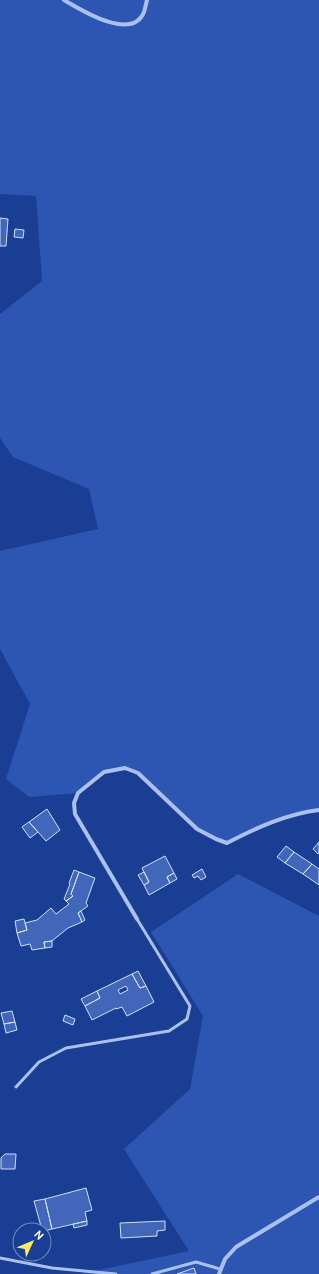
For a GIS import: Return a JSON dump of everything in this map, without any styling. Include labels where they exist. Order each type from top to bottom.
[{"type":"street","points":[[64,0],[97,18],[126,25],[135,22],[144,13],[147,0]]},
{"type":"street","points":[[137,919],[75,814],[74,803],[78,793],[104,772],[125,768],[138,773],[197,829],[227,843],[259,827],[287,817],[319,810]]},
{"type":"street","points":[[219,1272],[225,1259],[236,1248],[319,1198]]},
{"type":"lane","points":[[16,1087],[39,1062],[66,1048],[169,1031],[187,1019],[190,1006],[137,919]]},
{"type":"lane","points":[[0,1258],[52,1268],[116,1274]]},
{"type":"lane","points":[[152,1274],[196,1262],[219,1272]]},
{"type":"shaded area","points":[[0,0],[319,0],[319,811],[287,817],[227,843],[197,829],[138,773],[125,768],[104,772],[78,793],[29,797],[6,779],[30,704],[0,649],[0,551],[98,529],[89,489],[13,457],[0,438],[0,314],[42,281],[36,196],[0,194]]},
{"type":"shaded area","points":[[238,874],[319,916],[319,1274],[80,1274],[189,1251],[124,1149],[190,1089],[203,1016],[151,932]]},
{"type":"building","points":[[0,218],[8,219],[6,246],[0,246]]},
{"type":"building","points":[[15,229],[24,230],[23,238],[14,237]]},
{"type":"building","points":[[47,809],[60,830],[46,841],[29,822]]},
{"type":"building","points":[[29,822],[38,832],[30,838],[22,827]]},
{"type":"building","points":[[319,842],[319,853],[318,854],[313,849]]},
{"type":"building","points":[[286,846],[294,852],[285,863],[277,857]]},
{"type":"building","points":[[294,852],[312,864],[303,874],[285,863]]},
{"type":"building","points":[[165,856],[174,873],[167,877],[170,883],[149,895],[144,885],[149,882],[142,868]]},
{"type":"building","points":[[312,864],[319,869],[319,885],[303,874]]},
{"type":"building","points":[[202,869],[206,877],[201,880],[198,876],[194,878],[192,875]]},
{"type":"building","points":[[74,870],[79,872],[71,894],[73,896],[66,901],[64,899]]},
{"type":"building","points":[[79,872],[95,878],[86,903],[88,906],[78,913],[82,922],[68,928],[52,941],[44,942],[45,948],[32,950],[30,944],[21,946],[17,933],[27,930],[25,923],[37,920],[51,908],[56,914],[69,904],[66,901],[73,896],[71,894]]},
{"type":"building","points":[[144,872],[149,882],[144,885],[138,875]]},
{"type":"building","points":[[174,873],[177,879],[170,883],[167,877]]},
{"type":"building","points":[[81,911],[85,920],[82,922],[78,913]]},
{"type":"building","points":[[24,919],[27,930],[17,933],[15,921]]},
{"type":"building","points":[[52,941],[52,947],[45,948],[44,942]]},
{"type":"building","points":[[138,971],[146,986],[140,988],[132,974]]},
{"type":"building","points":[[132,974],[140,988],[146,986],[154,1002],[127,1016],[122,1007],[116,1008],[92,1020],[85,1006],[100,998],[97,991]],"holes":[[[126,986],[128,990],[120,994],[118,990]]]},
{"type":"building","points":[[97,991],[100,998],[85,1006],[81,999]]},
{"type":"building","points":[[12,1011],[15,1022],[4,1024],[1,1013]]},
{"type":"building","points":[[65,1015],[75,1019],[73,1025],[63,1021]]},
{"type":"building","points":[[15,1022],[17,1030],[6,1033],[4,1024]]},
{"type":"building","points":[[5,1154],[16,1154],[15,1169],[1,1169],[1,1158]]},
{"type":"building","points":[[86,1188],[92,1210],[85,1212],[87,1221],[52,1229],[52,1222],[50,1222],[45,1199]]},
{"type":"building","points":[[45,1199],[50,1222],[40,1222],[34,1201]]},
{"type":"building","points":[[87,1221],[87,1225],[74,1228],[73,1224]]},
{"type":"building","points":[[165,1221],[165,1230],[157,1231],[157,1236],[121,1238],[120,1223]]},
{"type":"building","points":[[194,1268],[196,1274],[177,1274]]}]
